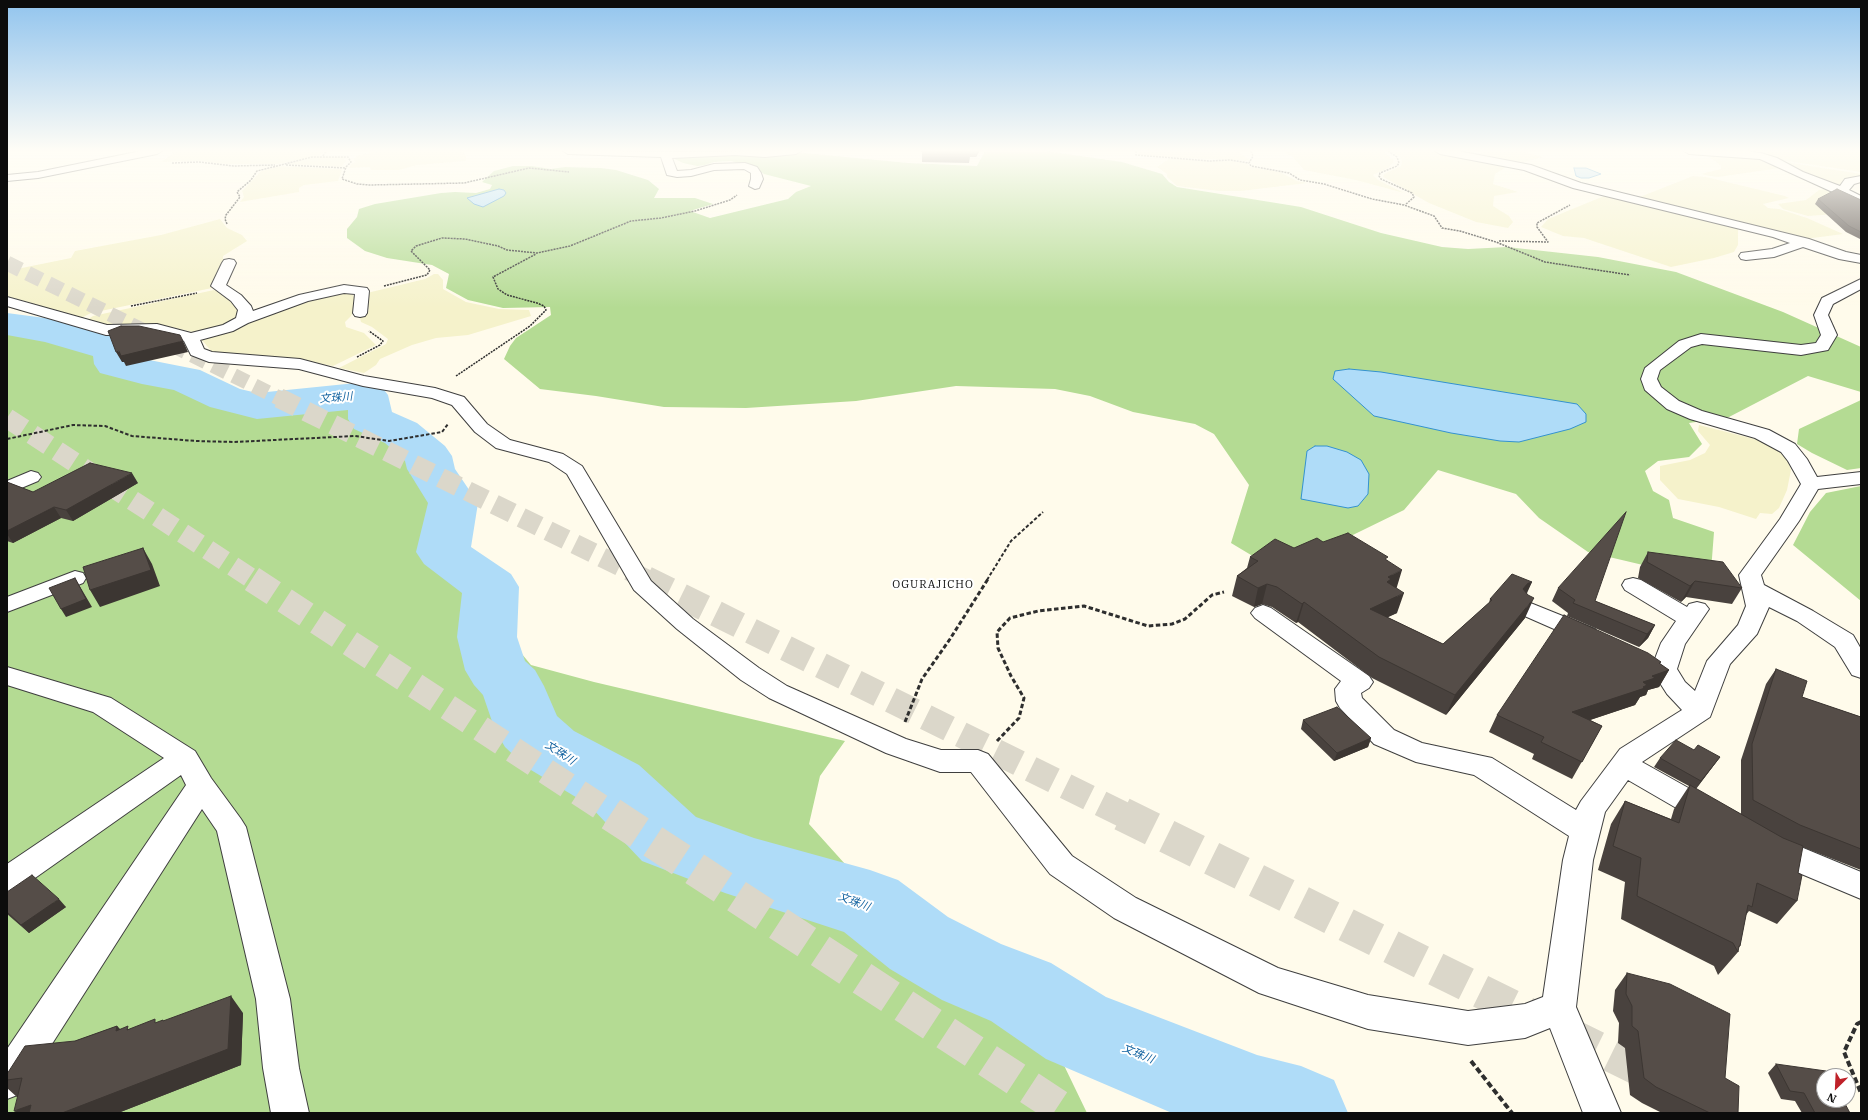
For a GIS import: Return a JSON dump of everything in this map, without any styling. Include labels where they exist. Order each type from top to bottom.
[{"type":"street","points":[[1647,203],[1777,234],[1844,256],[1861,260]]},
{"type":"street","points":[[1746,256],[1774,253],[1804,242]]},
{"type":"street","points":[[229,263],[218,286],[246,308],[243,320]]},
{"type":"street","points":[[1811,484],[1798,459],[1788,448],[1762,434],[1696,415],[1673,405],[1654,390],[1649,379],[1653,368],[1685,344],[1701,339],[1801,350],[1822,347],[1829,335],[1821,315],[1827,301],[1861,283]]},
{"type":"street","points":[[7,301],[106,330],[157,329],[191,338],[228,328],[243,320],[327,292],[344,289],[362,291],[360,314]]},
{"type":"street","points":[[191,338],[197,352],[209,357],[300,364],[385,386],[430,392],[458,401],[481,428],[503,444],[556,458],[575,470],[642,585],[685,624],[750,674],[778,692],[896,746],[940,761],[978,761],[1061,865],[1125,908],[1271,982],[1368,1012],[1468,1028],[1525,1021],[1559,1007]]},
{"type":"street","points":[[7,488],[31,477]]},
{"type":"street","points":[[1811,484],[1861,478]]},
{"type":"street","points":[[1602,1113],[1559,1007],[1578,860],[1591,809],[1630,756],[1699,711],[1719,661],[1749,628],[1758,606],[1750,575],[1789,521],[1811,484]]},
{"type":"street","points":[[7,605],[75,578]]},
{"type":"street","points":[[1634,585],[1694,614],[1673,643],[1653,664],[1699,711]]},
{"type":"street","points":[[1754,589],[1805,616],[1855,649],[1861,669]]},
{"type":"street","points":[[1528,609],[1607,644]]},
{"type":"street","points":[[1263,613],[1360,682],[1348,689],[1349,701],[1384,737],[1416,752],[1482,766],[1586,831]]},
{"type":"street","points":[[11,680],[102,705],[185,758],[201,786],[231,827],[273,999],[281,1068],[290,1113]]},
{"type":"street","points":[[7,881],[185,758]]},
{"type":"street","points":[[1624,765],[1776,851],[1861,886]]},
{"type":"street","points":[[7,1081],[201,786]]},
{"type":"path","points":[[227,224],[225,219],[226,215],[234,203]]},
{"type":"path","points":[[430,392],[530,326],[546,310],[544,306],[507,295],[498,289],[494,282],[494,277],[500,272],[536,254],[570,246],[631,221],[668,217],[721,203]]},
{"type":"path","points":[[1395,203],[1404,205],[1434,216],[1442,228],[1460,231],[1496,242],[1546,262],[1630,275]]},
{"type":"path","points":[[1496,242],[1548,242],[1537,227],[1537,223],[1560,209],[1576,203]]},
{"type":"path","points":[[362,291],[400,283],[427,275],[430,270],[411,251],[416,246],[442,238],[465,240],[498,246],[507,250],[536,254]]},
{"type":"path","points":[[129,307],[221,288]]},
{"type":"path","points":[[328,372],[380,345],[383,340],[366,329],[352,326],[351,322],[360,314]]},
{"type":"path","points":[[7,439],[74,425],[105,426],[132,436],[196,441],[234,442],[355,436],[388,441],[442,432],[463,407]]},
{"type":"path","points":[[896,746],[922,678],[950,639],[1011,540],[1043,512]]},
{"type":"path","points":[[978,761],[1019,718],[1024,698],[1011,676],[998,648],[997,632],[1010,618],[1038,611],[1084,606],[1148,626],[1172,624],[1185,619],[1212,595],[1224,592]]},
{"type":"path","points":[[1861,1022],[1857,1024],[1844,1052],[1861,1093]]},
{"type":"path","points":[[1446,1024],[1480,1073],[1512,1113]]},
{"type":"shaded area","points":[[1430,203],[1493,203],[1493,206],[1509,216],[1513,222],[1508,228],[1476,222]]},
{"type":"shaded area","points":[[1586,203],[1635,203],[1738,227],[1738,245],[1734,252],[1714,258],[1671,267],[1584,238],[1563,236],[1541,227],[1548,219]]},
{"type":"shaded area","points":[[1659,203],[1766,203],[1763,204],[1768,208],[1779,209],[1807,218],[1843,234],[1805,239]]},
{"type":"shaded area","points":[[1856,203],[1861,206],[1837,214],[1808,216],[1783,209],[1778,204]]},
{"type":"shaded area","points":[[220,219],[227,228],[242,235],[247,241],[223,256],[223,264],[213,281],[212,288],[91,313],[81,318],[7,296],[7,271],[71,258],[75,251],[161,235]]},
{"type":"shaded area","points":[[434,274],[438,274],[443,280],[443,289],[466,302],[499,309],[529,310],[531,316],[468,335],[436,338],[412,345],[380,359],[376,365],[364,373],[339,368],[386,344],[388,339],[372,327],[361,322],[360,318],[369,310],[367,293],[425,279]]},
{"type":"shaded area","points":[[214,290],[222,293],[232,303],[237,310],[239,318],[224,325],[198,333],[162,325],[107,326],[87,320],[93,316]]},
{"type":"shaded area","points":[[335,292],[353,295],[357,305],[351,316],[345,322],[346,327],[364,333],[376,345],[333,366],[308,361],[213,353],[201,339],[317,296]]},
{"type":"shaded area","points":[[1699,425],[1766,442],[1786,456],[1791,470],[1787,490],[1779,508],[1772,514],[1760,513],[1756,519],[1719,507],[1678,499],[1660,480],[1660,466],[1690,460],[1705,453],[1710,445],[1698,431]]},
{"type":"green space","points":[[379,203],[711,203],[713,204],[690,211],[710,218],[770,203],[1278,203],[1301,207],[1381,233],[1442,247],[1468,249],[1507,247],[1598,257],[1676,272],[1783,312],[1861,347],[1861,392],[1808,376],[1729,417],[1689,423],[1702,444],[1689,457],[1658,461],[1645,471],[1653,491],[1669,500],[1673,518],[1714,532],[1711,571],[1643,565],[1588,552],[1539,518],[1516,494],[1438,470],[1404,510],[1318,552],[1256,558],[1231,543],[1249,485],[1214,434],[1195,424],[1133,412],[1090,396],[1055,389],[956,386],[856,401],[746,408],[664,407],[540,389],[504,359],[510,346],[516,338],[551,315],[550,307],[503,308],[468,300],[446,288],[449,274],[432,265],[387,258],[365,251],[347,238],[347,229],[357,217],[359,209]]},
{"type":"green space","points":[[7,328],[63,337],[89,344],[107,352],[106,362],[115,366],[183,382],[224,400],[255,407],[357,398],[360,409],[366,421],[394,437],[419,459],[416,475],[445,501],[430,556],[479,591],[502,630],[531,665],[594,682],[845,741],[820,776],[809,824],[872,894],[1059,1055],[1087,1113],[7,1113]]},
{"type":"green space","points":[[1861,400],[1861,468],[1847,470],[1797,444],[1799,429]]},
{"type":"green space","points":[[1861,486],[1861,601],[1793,545],[1810,512],[1826,493]]},
{"type":"water","points":[[473,203],[490,203],[483,207]]},
{"type":"water","points":[[1349,369],[1381,372],[1577,404],[1586,414],[1586,422],[1570,429],[1519,442],[1500,441],[1451,433],[1374,416],[1333,379],[1335,371]]},
{"type":"water","points":[[1315,446],[1327,446],[1347,452],[1361,460],[1369,474],[1368,494],[1358,506],[1348,508],[1301,499],[1307,451]]},
{"type":"building","points":[[1823,203],[1861,203],[1861,232],[1849,226]]},
{"type":"building","points":[[121,326],[139,326],[180,335],[183,341],[121,356],[119,351],[116,352],[108,331]]},
{"type":"building","points":[[90,463],[132,473],[66,510],[54,507],[7,531],[7,482],[33,492]]},
{"type":"building","points":[[1626,512],[1595,601],[1655,625],[1647,634],[1573,603],[1575,600],[1558,588]]},
{"type":"building","points":[[1348,533],[1388,557],[1385,559],[1402,570],[1388,577],[1391,579],[1387,582],[1404,593],[1370,609],[1443,644],[1492,600],[1490,599],[1512,574],[1532,582],[1528,583],[1523,589],[1528,595],[1534,598],[1455,695],[1379,657],[1304,602],[1302,604],[1277,587],[1267,584],[1258,588],[1237,576],[1258,561],[1250,557],[1275,539],[1294,548],[1317,538],[1323,542]]},
{"type":"building","points":[[143,548],[151,570],[90,590],[83,567]]},
{"type":"building","points":[[1648,552],[1723,562],[1742,588],[1695,581],[1690,586],[1647,562]]},
{"type":"building","points":[[75,578],[86,599],[61,609],[49,588]]},
{"type":"building","points":[[1564,615],[1648,653],[1669,670],[1652,676],[1655,678],[1643,682],[1647,685],[1643,687],[1645,688],[1572,712],[1602,726],[1582,762],[1541,742],[1544,737],[1497,715]]},
{"type":"building","points":[[1776,669],[1807,681],[1802,697],[1861,717],[1861,849],[1800,825],[1753,800],[1752,744]]},
{"type":"building","points":[[1337,707],[1371,738],[1337,753],[1303,720]]},
{"type":"building","points":[[1676,740],[1694,750],[1698,745],[1720,757],[1701,781],[1660,758]]},
{"type":"building","points":[[1690,785],[1783,838],[1803,846],[1798,873],[1802,875],[1797,901],[1757,883],[1752,907],[1748,905],[1738,952],[1733,943],[1637,896],[1641,858],[1613,846],[1625,801],[1679,823]]},
{"type":"building","points":[[32,875],[59,899],[21,925],[7,912],[7,892]]},
{"type":"building","points":[[1627,973],[1670,984],[1730,1014],[1725,1078],[1739,1086],[1738,1113],[1710,1113],[1656,1087],[1644,1078],[1638,1031],[1632,1026],[1632,1006],[1626,994]]},
{"type":"building","points":[[231,996],[228,1049],[62,1113],[29,1113],[31,1105],[14,1111],[22,1078],[7,1080],[7,1074],[25,1046],[75,1041],[117,1026],[116,1031],[128,1026],[127,1030],[155,1019],[155,1023],[163,1021]]},
{"type":"building","points":[[1776,1064],[1816,1070],[1816,1108],[1847,1108],[1850,1113],[1815,1113],[1804,1093],[1790,1091]]},
{"type":"waterway","name":"文珠川","points":[[7,324],[45,330],[82,339],[113,349],[114,364],[142,372],[185,379],[225,398],[257,406],[366,395],[370,408],[370,419],[401,433],[428,456],[431,469],[453,503],[443,552],[491,587],[487,637],[496,670],[512,686],[529,730],[550,749],[614,785],[669,839],[752,870],[870,905],[919,943],[972,972],[1021,992],[1077,1029],[1257,1102],[1301,1113]]},
{"type":"tunnel","points":[[7,263],[281,399]]},
{"type":"tunnel","points":[[279,398],[648,580]]},
{"type":"tunnel","points":[[7,418],[254,580]]},
{"type":"tunnel","points":[[252,579],[613,815]]},
{"type":"tunnel","points":[[646,579],[1124,815]]},
{"type":"tunnel","points":[[611,814],[1068,1113]]},
{"type":"tunnel","points":[[1122,814],[1537,1019]]},
{"type":"tunnel","points":[[1566,1033],[1654,1076]]},
{"type":"district","name":"OGURAJICHO","points":[[933,585]]}]
